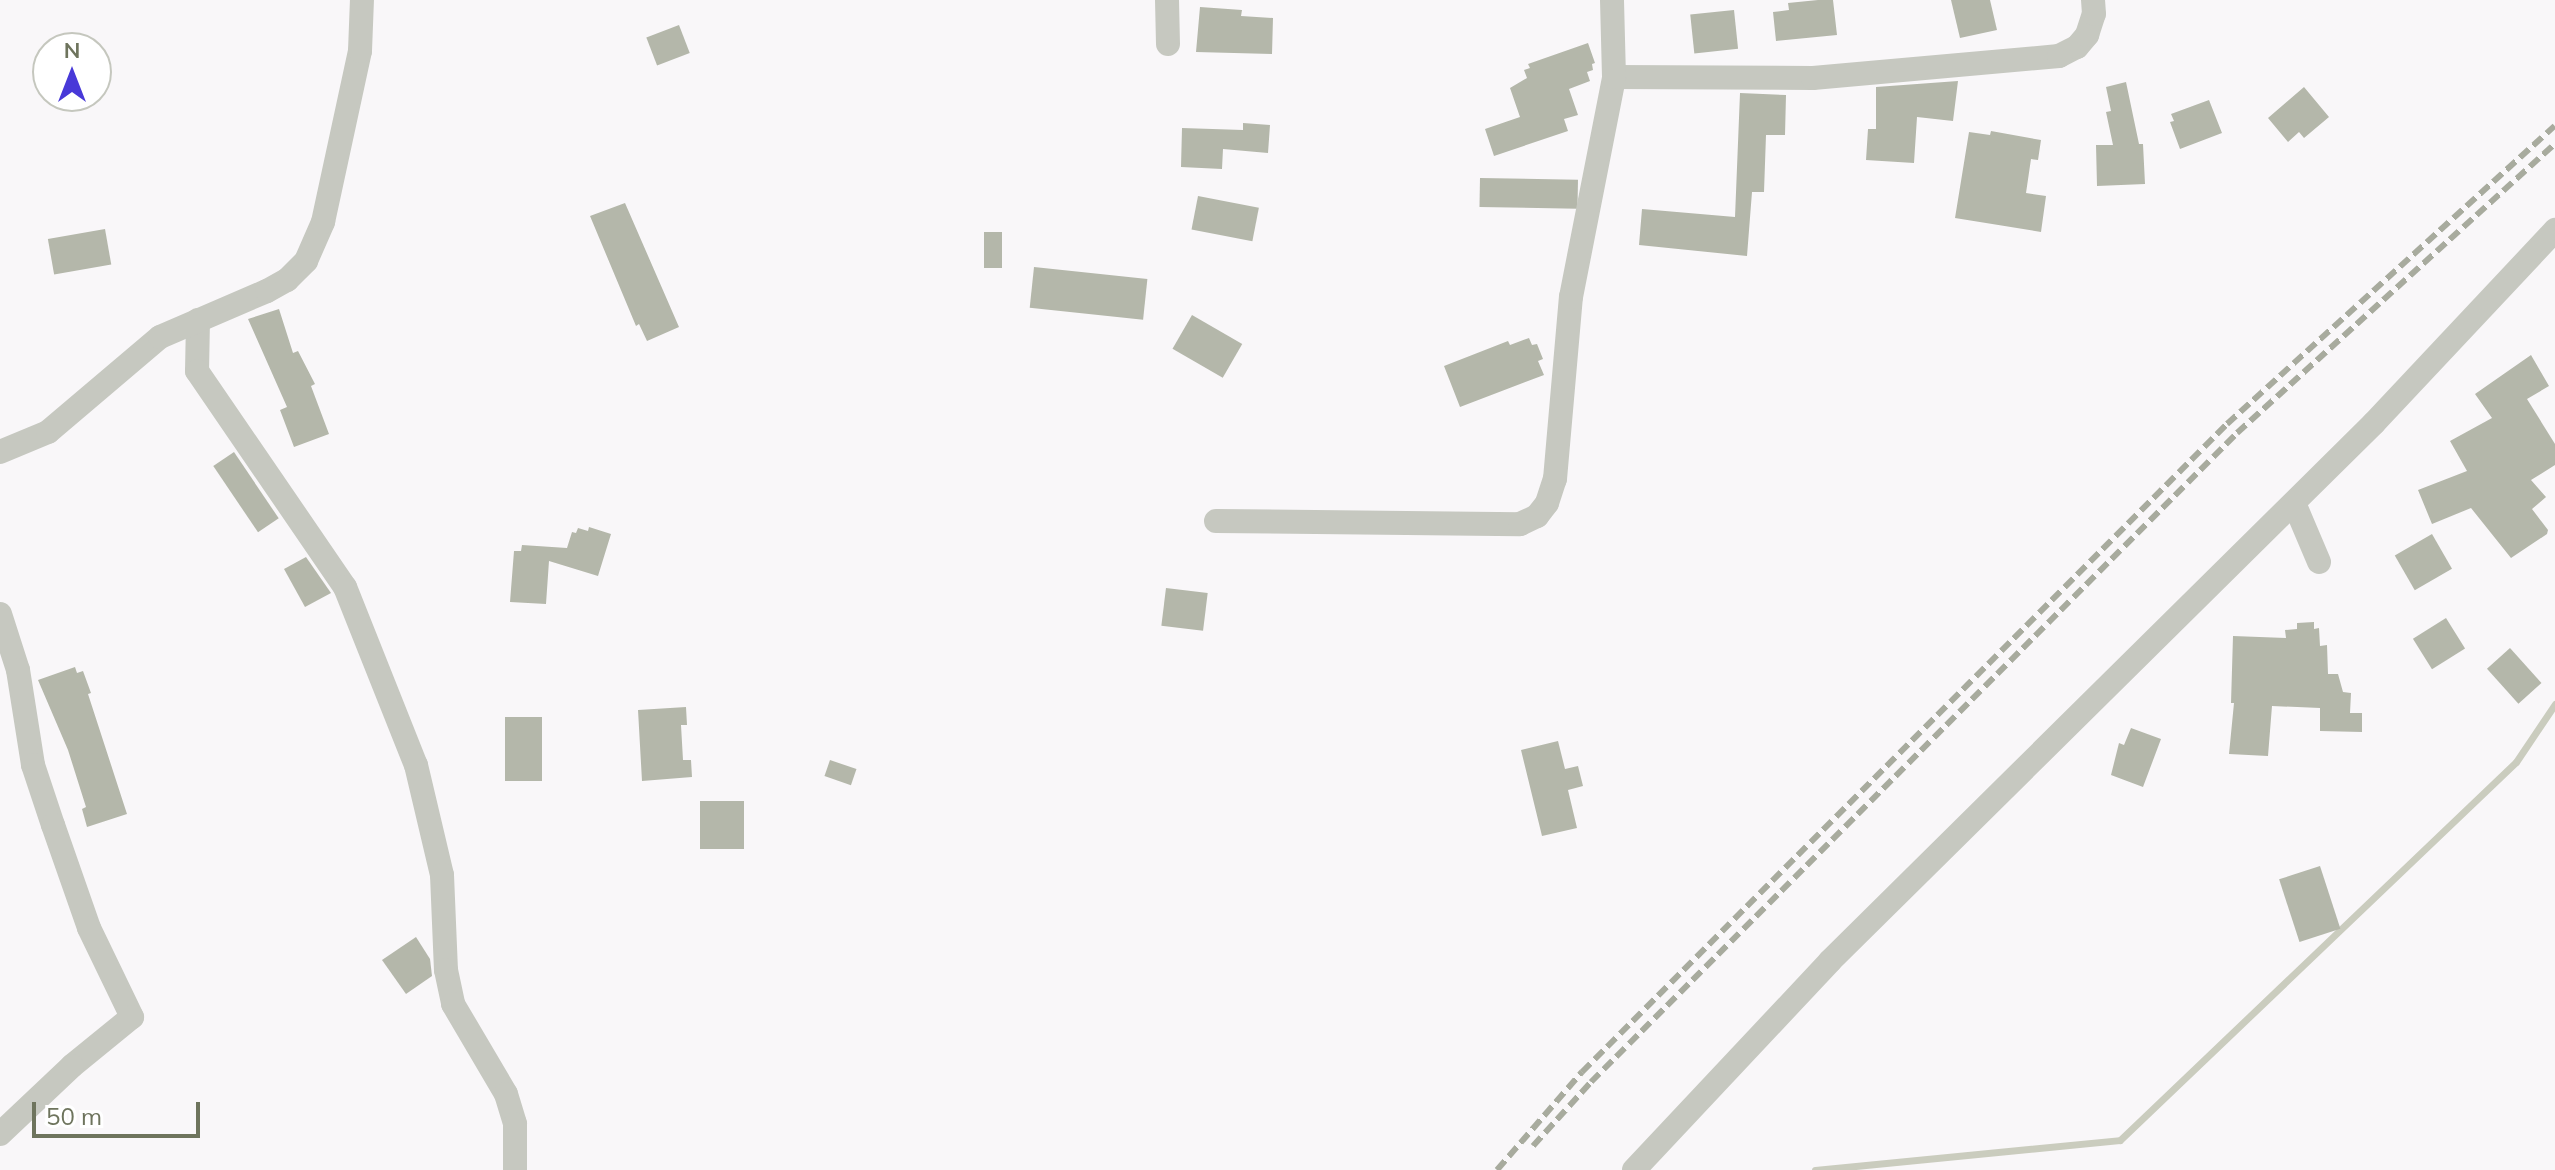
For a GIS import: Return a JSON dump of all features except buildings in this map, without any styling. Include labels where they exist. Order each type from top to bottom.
[{"type":"street","points":[[0,452],[48,432],[160,337],[287,280],[306,261],[323,222],[360,51],[362,0]]},
{"type":"street","points":[[1167,0],[1168,44]]},
{"type":"street","points":[[1216,521],[1520,524],[1537,516],[1547,503],[1555,479],[1571,297],[1614,77],[1612,0]]},
{"type":"street","points":[[1614,77],[1813,78],[2059,56],[2077,47],[2087,35],[2094,14],[2093,0]]},
{"type":"street","points":[[1634,1170],[1830,961],[2374,423],[2555,230]]},
{"type":"street","points":[[198,320],[197,371],[345,587],[416,765],[442,875],[446,970],[453,1004],[506,1094],[515,1124],[515,1170]]},
{"type":"street","points":[[2294,503],[2319,562]]},
{"type":"street","points":[[0,614],[18,670],[33,765],[89,928],[132,1017],[72,1066],[0,1134]]},
{"type":"waterway","points":[[1815,1170],[2120,1140],[2516,762],[2555,704]]},
{"type":"railway","points":[[1497,1170],[1582,1072],[2227,424],[2555,126]]},
{"type":"railway","points":[[1533,1146],[1591,1082],[2237,433],[2555,144]]}]
